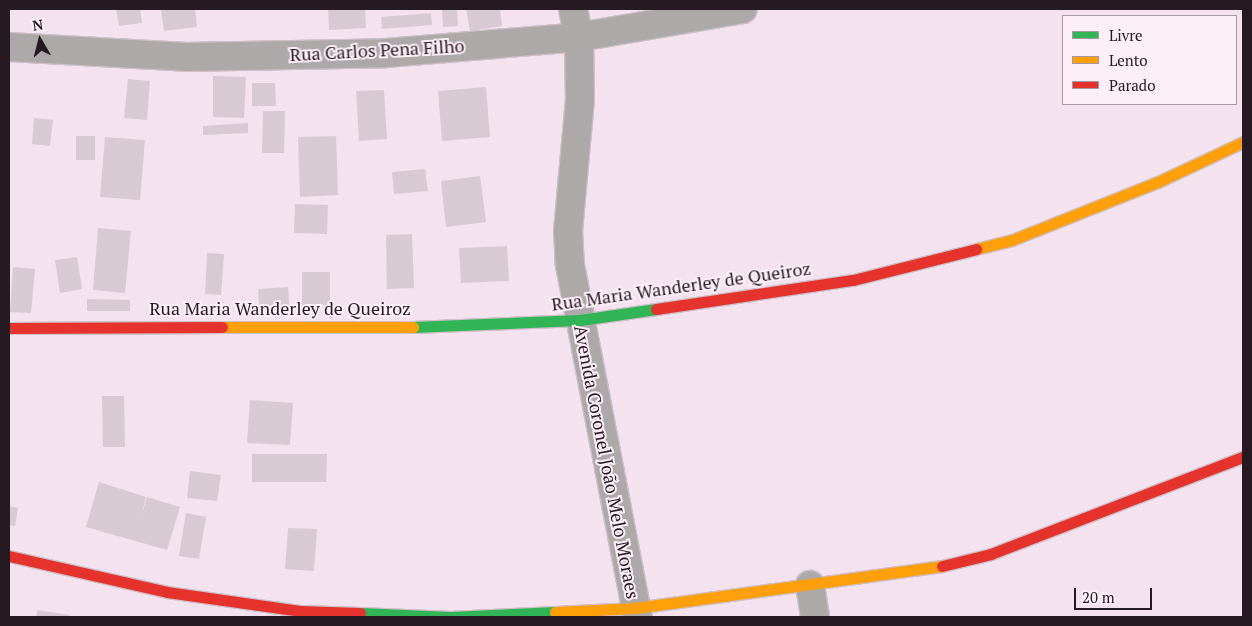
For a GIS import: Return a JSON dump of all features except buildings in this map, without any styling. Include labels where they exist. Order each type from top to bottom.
[{"type":"street","name":"Avenida Coronel João Melo Moraes","points":[[573,9],[579,37],[580,99],[568,230],[570,265],[636,613]]},
{"type":"street","name":"Rua Carlos Pena Filho","points":[[9,48],[186,57],[386,53],[579,37],[743,9]]},
{"type":"street","name":"Rua Maria Wanderley de Queiroz","points":[[9,328],[425,327],[580,320],[853,280],[917,266],[1012,240],[1158,182],[1243,142]]},
{"type":"street","points":[[9,556],[176,594],[300,611],[450,617],[636,613],[810,585],[936,568],[991,554],[1243,458]]},
{"type":"street","points":[[810,585],[815,617]]},
{"type":"traffic: fast","points":[[413,327],[580,320],[656,309]]},
{"type":"traffic: fast","points":[[360,613],[450,617],[555,612]]},
{"type":"traffic: slow","points":[[976,249],[1012,240],[1158,182],[1243,142]]},
{"type":"traffic: slow","points":[[222,327],[413,327]]},
{"type":"traffic: slow","points":[[555,612],[635,608],[942,566]]},
{"type":"traffic: jam","points":[[656,309],[853,280],[976,249]]},
{"type":"traffic: jam","points":[[9,328],[222,327]]},
{"type":"traffic: jam","points":[[942,566],[991,554],[1243,457]]},
{"type":"traffic: jam","points":[[9,556],[167,592],[300,611],[360,613]]}]
